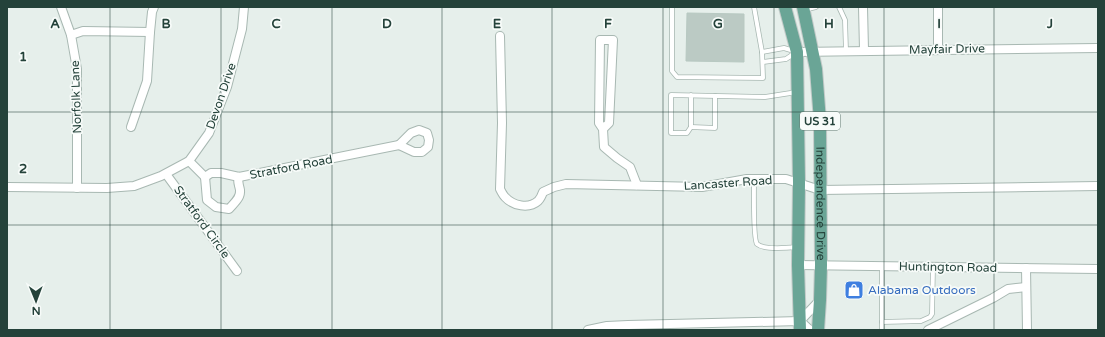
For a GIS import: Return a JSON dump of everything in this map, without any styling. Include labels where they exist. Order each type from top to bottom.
[{"type":"main road","name":"Independence Drive","points":[[785,7],[796,52],[800,326]]},
{"type":"main road","name":"Independence Drive","points":[[803,9],[816,69],[820,121],[821,265],[818,330]]},
{"type":"street","name":"Norfolk Lane","points":[[61,7],[71,35],[77,69],[77,188]]},
{"type":"street","points":[[131,127],[147,81],[150,32],[154,7]]},
{"type":"street","name":"Devon Drive","points":[[7,187],[107,188],[134,186],[166,174],[189,161],[209,133],[227,88],[242,29],[244,7]]},
{"type":"street","points":[[863,7],[864,50]]},
{"type":"street","points":[[938,7],[938,50]]},
{"type":"street","points":[[71,35],[83,31],[150,32]]},
{"type":"street","name":"Lancaster Road","points":[[500,36],[502,123],[500,188],[504,197],[512,203],[523,206],[540,200],[543,192],[566,184],[702,187],[747,179],[786,179],[820,190],[1098,186]]},
{"type":"street","points":[[604,129],[599,123],[600,40],[613,40],[609,122],[604,129],[604,146],[630,167],[637,185]]},
{"type":"street","name":"Mayfair Drive","points":[[796,52],[1098,48]]},
{"type":"street","points":[[599,87],[611,88]]},
{"type":"street","name":"Stratford Road","points":[[205,177],[211,173],[221,173],[239,177],[399,145]]},
{"type":"street","points":[[189,161],[205,177]]},
{"type":"street","name":"Stratford Circle","points":[[166,174],[237,271]]},
{"type":"street","name":"Stratford Circle","points":[[205,177],[207,200],[216,207],[229,209],[237,201],[240,192],[238,182],[239,177]]},
{"type":"street","name":"Huntington Road","points":[[798,265],[1098,269]]},
{"type":"street","points":[[1026,268],[1027,330]]},
{"type":"street","points":[[928,330],[1008,289],[1026,287]]},
{"type":"street","points":[[800,326],[820,300]]},
{"type":"street","points":[[588,330],[607,326],[800,326],[810,330]]},
{"type":"lane","points":[[672,7],[672,72],[677,77],[763,78],[762,52],[754,7]]},
{"type":"lane","points":[[803,9],[816,7]]},
{"type":"lane","points":[[839,7],[845,20],[846,51]]},
{"type":"lane","points":[[762,52],[784,48],[796,52]]},
{"type":"lane","points":[[763,62],[786,59],[796,52]]},
{"type":"lane","points":[[691,95],[691,127],[687,133],[671,133],[671,95],[691,95],[765,97],[797,92]]},
{"type":"lane","points":[[691,127],[715,128],[715,96]]},
{"type":"lane","points":[[754,179],[754,232],[756,241],[759,245],[773,248],[798,248]]},
{"type":"lane","points":[[882,266],[882,330]]},
{"type":"lane","points":[[882,322],[922,321],[930,318],[932,314],[933,267]]},
{"type":"building","points":[[687,13],[744,14],[744,62],[686,61]]},
{"type":"place","name":"Alabama Outdoors","points":[[854,290]]}]
